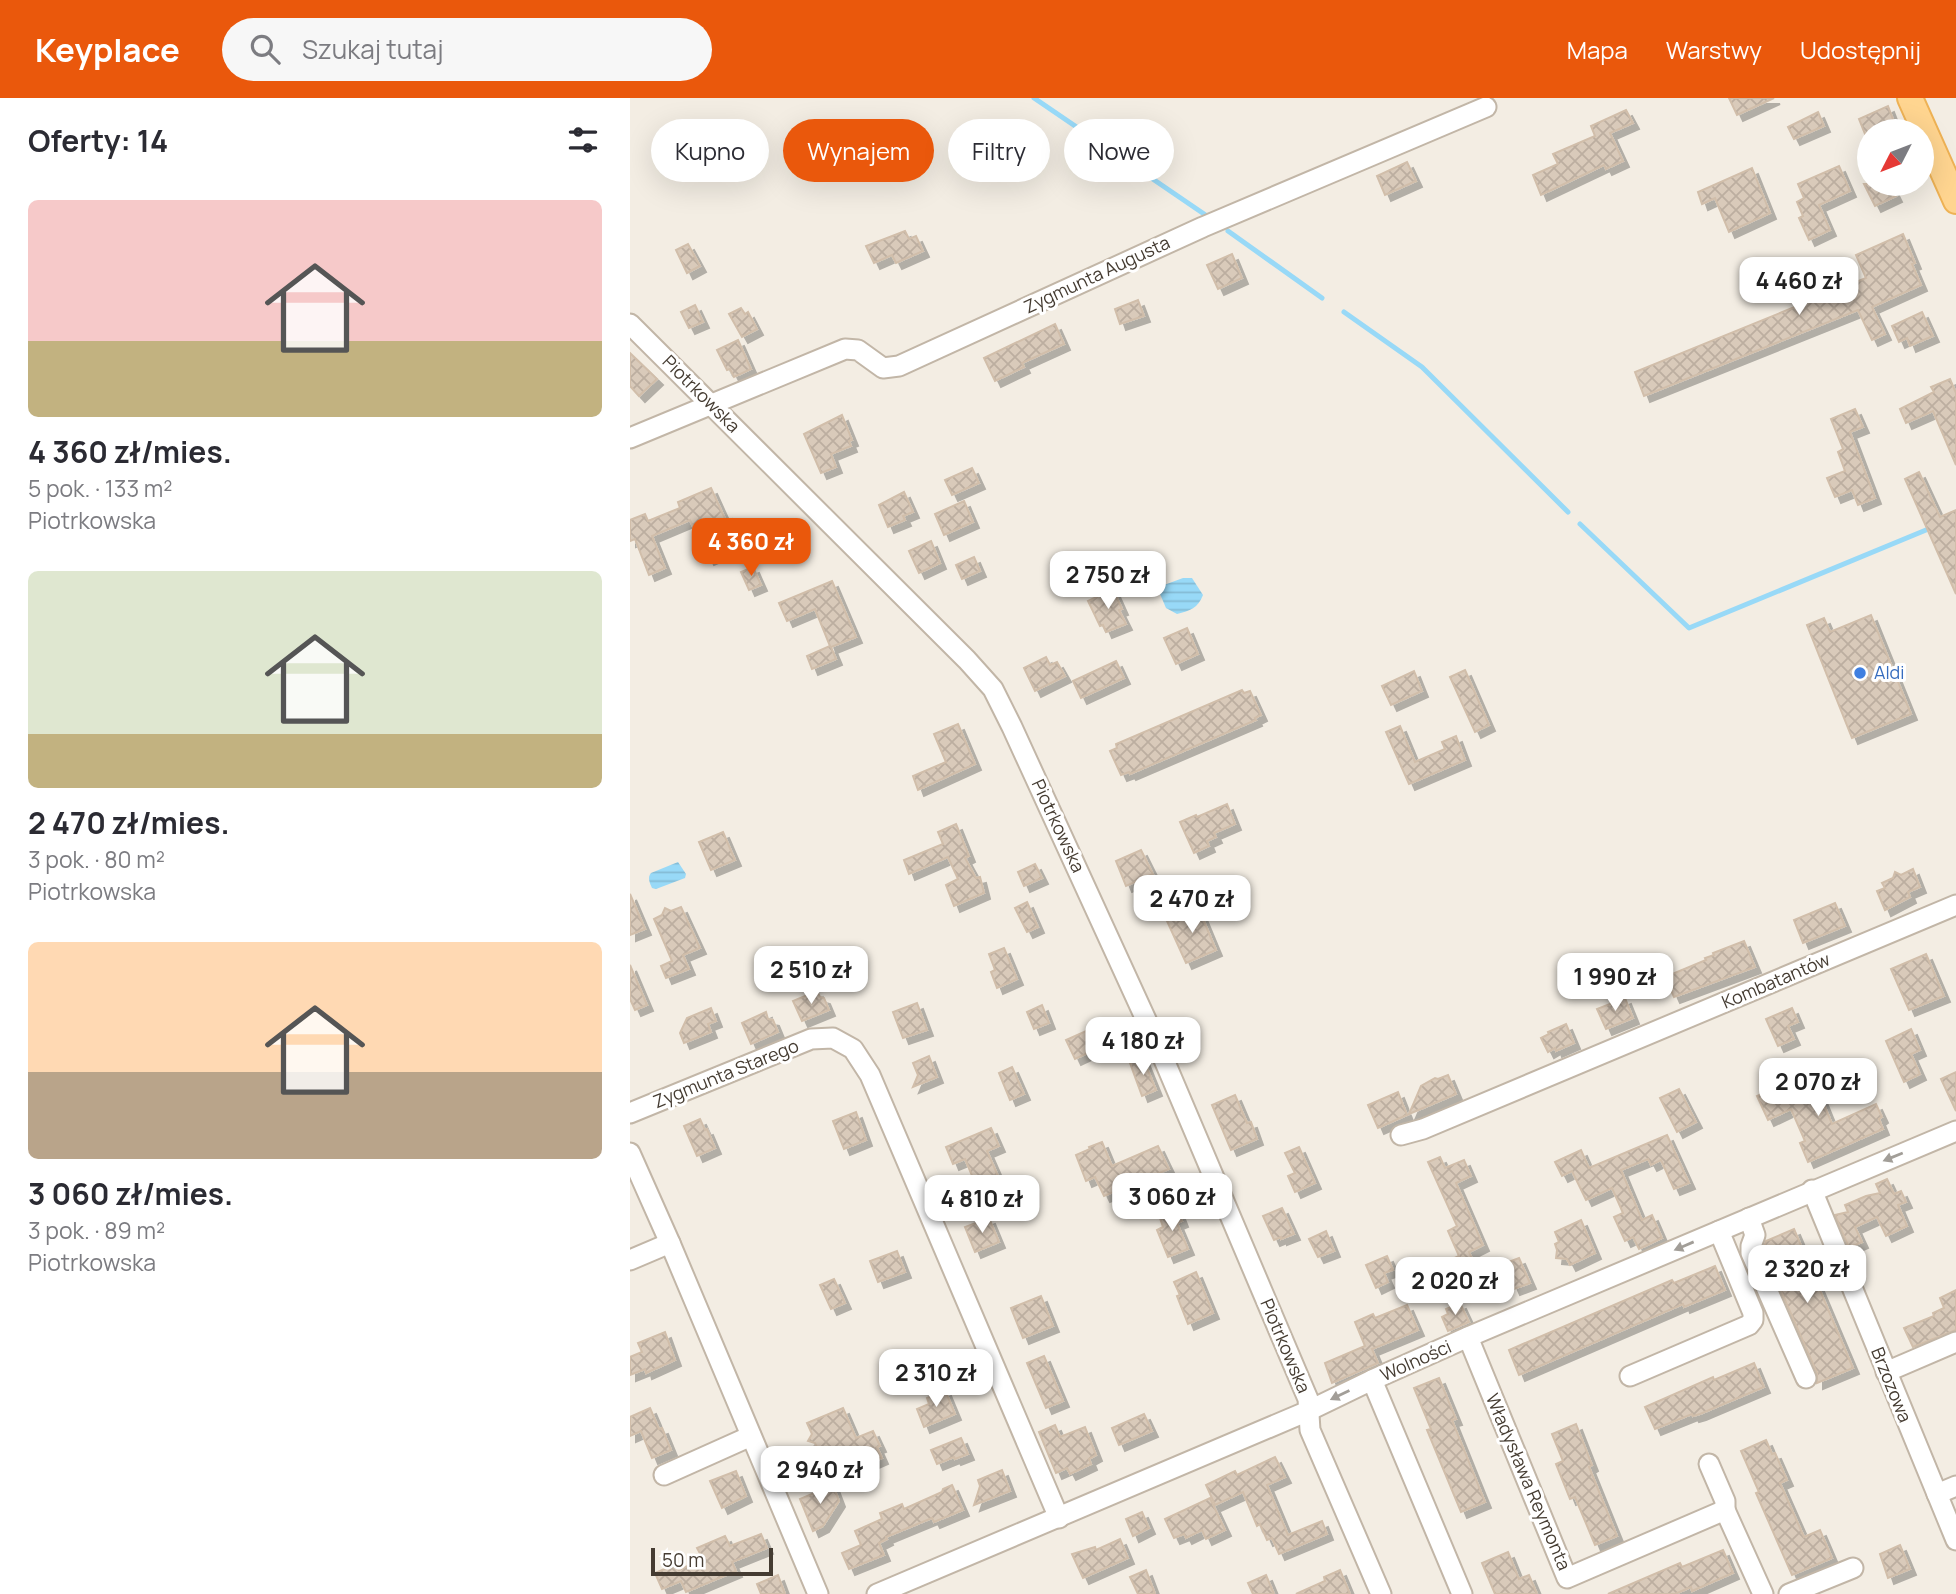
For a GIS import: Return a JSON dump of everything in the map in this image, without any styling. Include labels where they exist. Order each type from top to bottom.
[{"type":"main road","points":[[1910,98],[1948,162],[1956,201]]},
{"type":"street","name":"Zygmunta Augusta","points":[[630,438],[845,349],[858,350],[883,368],[899,366],[1203,227],[1486,107]]},
{"type":"street","name":"Piotrkowska","points":[[630,324],[967,660],[993,690],[1159,1048],[1303,1385],[1308,1399],[1310,1430],[1381,1594]]},
{"type":"street","name":"Kombatantów","points":[[1401,1135],[1436,1124],[1956,905]]},
{"type":"street","name":"Zygmunta Starego","points":[[630,1113],[811,1039],[833,1038],[853,1049],[870,1075],[1059,1518]]},
{"type":"street","name":"Wolności","points":[[877,1594],[1308,1412],[1468,1337],[1956,1130]]},
{"type":"street","points":[[630,1153],[818,1594]]},
{"type":"street","name":"Brzozowa","points":[[1812,1190],[1956,1540]]},
{"type":"street","points":[[1749,1218],[1755,1235],[1751,1253],[1806,1378]]},
{"type":"street","points":[[1630,1376],[1749,1325],[1753,1320],[1753,1313],[1720,1231]]},
{"type":"street","points":[[630,1260],[670,1243]]},
{"type":"street","name":"Władysława Reymonta","points":[[1468,1337],[1567,1578],[1725,1510]]},
{"type":"street","points":[[1886,1372],[1956,1342]]},
{"type":"street","points":[[1372,1380],[1462,1594]]},
{"type":"street","points":[[664,1475],[751,1436]]},
{"type":"street","points":[[1709,1464],[1725,1501],[1725,1510],[1763,1594]]},
{"type":"street","points":[[1937,1494],[1956,1486]]},
{"type":"street","points":[[1788,1594],[1853,1568]]},
{"type":"water","points":[[1183,578],[1192,578],[1203,595],[1193,608],[1177,614],[1166,608],[1160,594],[1164,585]]},
{"type":"water","points":[[678,862],[686,874],[685,878],[656,889],[652,888],[649,878],[651,873]]},
{"type":"building","points":[[1729,98],[1774,98],[1737,115]]},
{"type":"building","points":[[1888,106],[1893,119],[1859,119]]},
{"type":"building","points":[[1626,110],[1633,123],[1610,133],[1623,161],[1606,169],[1604,165],[1541,195],[1533,175],[1558,164],[1553,154],[1595,136],[1591,126]]},
{"type":"building","points":[[1818,112],[1824,126],[1794,139],[1788,127]]},
{"type":"building","points":[[1407,162],[1416,181],[1385,195],[1377,176]]},
{"type":"building","points":[[1839,166],[1850,191],[1819,205],[1830,230],[1809,240],[1799,218],[1803,216],[1797,202],[1804,198],[1798,184]]},
{"type":"building","points":[[1752,168],[1770,213],[1729,232],[1715,198],[1702,204],[1698,192]]},
{"type":"building","points":[[1870,196],[1896,196],[1875,206]]},
{"type":"building","points":[[905,231],[909,239],[916,236],[923,251],[896,263],[892,255],[874,263],[866,246]]},
{"type":"building","points":[[1903,234],[1921,285],[1872,307],[1885,334],[1872,340],[1858,310],[1644,396],[1635,372],[1866,278],[1856,255]]},
{"type":"building","points":[[688,244],[700,266],[687,273],[676,250]]},
{"type":"building","points":[[1232,254],[1242,278],[1218,289],[1207,265]]},
{"type":"building","points":[[1138,300],[1144,316],[1120,324],[1115,309]]},
{"type":"building","points":[[695,305],[703,322],[689,328],[681,312]]},
{"type":"building","points":[[741,308],[745,314],[748,312],[757,329],[742,337],[729,314]]},
{"type":"building","points":[[1922,312],[1933,336],[1910,346],[1907,338],[1899,342],[1892,326]]},
{"type":"building","points":[[1055,324],[1064,344],[1022,363],[1024,367],[995,381],[984,358]]},
{"type":"building","points":[[738,340],[751,369],[734,377],[730,369],[727,370],[717,350]]},
{"type":"building","points":[[630,353],[657,379],[639,396],[630,386]]},
{"type":"building","points":[[1950,379],[1956,393],[1956,465],[1933,411],[1906,423],[1900,409],[1934,392],[1931,387]]},
{"type":"building","points":[[1855,409],[1863,427],[1850,432],[1875,498],[1858,505],[1852,490],[1835,497],[1827,478],[1845,471],[1838,452],[1843,449],[1831,419]]},
{"type":"building","points":[[842,415],[852,440],[849,441],[851,446],[831,454],[836,467],[821,473],[804,434]]},
{"type":"building","points":[[972,468],[979,483],[952,495],[945,480]]},
{"type":"building","points":[[1919,472],[1940,517],[1956,510],[1956,594],[1905,479]]},
{"type":"building","points":[[711,488],[726,521],[732,519],[743,544],[708,559],[690,520],[652,536],[665,568],[649,575],[635,539],[630,541],[630,520],[645,514],[648,521],[680,508],[678,502]]},
{"type":"building","points":[[904,492],[913,512],[903,516],[905,520],[888,527],[879,505]]},
{"type":"building","points":[[964,501],[973,522],[944,535],[935,514]]},
{"type":"building","points":[[931,541],[940,563],[919,573],[909,551]]},
{"type":"building","points":[[974,557],[980,571],[962,579],[956,565]]},
{"type":"building","points":[[753,567],[761,585],[749,590],[741,572]]},
{"type":"building","points":[[832,581],[856,637],[831,647],[836,659],[812,669],[807,656],[830,646],[815,609],[787,621],[779,603]]},
{"type":"building","points":[[1113,589],[1126,624],[1106,632],[1103,625],[1100,626],[1088,601]]},
{"type":"building","name":"Aldi","points":[[1871,615],[1911,714],[1852,738],[1807,625],[1824,618],[1830,632]]},
{"type":"building","points":[[1187,628],[1198,654],[1176,664],[1164,638]]},
{"type":"building","points":[[1046,657],[1050,665],[1057,662],[1065,676],[1035,691],[1024,668]]},
{"type":"building","points":[[1116,661],[1124,678],[1081,698],[1073,681]]},
{"type":"building","points":[[1465,670],[1489,725],[1475,732],[1450,677]]},
{"type":"building","points":[[1414,671],[1422,691],[1391,705],[1382,686]]},
{"type":"building","points":[[1242,690],[1244,693],[1250,691],[1261,715],[1255,718],[1256,720],[1130,774],[1121,775],[1110,751],[1117,748],[1116,744]]},
{"type":"building","points":[[958,724],[975,764],[918,790],[913,776],[946,762],[934,734]]},
{"type":"building","points":[[1400,726],[1415,762],[1445,749],[1442,742],[1456,736],[1465,760],[1409,784],[1386,732]]},
{"type":"building","points":[[1227,804],[1235,824],[1214,833],[1216,837],[1207,841],[1209,846],[1194,853],[1180,822]]},
{"type":"building","points":[[956,824],[969,856],[965,858],[976,878],[980,877],[984,893],[954,906],[946,885],[958,879],[948,857],[909,874],[904,860],[943,844],[938,832]]},
{"type":"building","points":[[723,832],[735,860],[711,870],[699,842]]},
{"type":"building","points":[[1141,850],[1153,874],[1126,886],[1116,861]]},
{"type":"building","points":[[1035,864],[1042,878],[1024,886],[1018,872]]},
{"type":"building","points":[[1913,869],[1920,887],[1908,892],[1910,897],[1885,910],[1877,891],[1885,888],[1882,883],[1893,878],[1895,872],[1901,875]]},
{"type":"building","points":[[630,894],[645,929],[630,935]]},
{"type":"building","points":[[1027,902],[1038,927],[1027,932],[1015,908]]},
{"type":"building","points":[[1835,903],[1845,926],[1803,943],[1794,920]]},
{"type":"building","points":[[681,907],[700,948],[683,955],[689,969],[666,978],[661,966],[672,961],[654,919],[662,915],[665,908],[671,911]]},
{"type":"building","points":[[1198,907],[1216,950],[1186,963],[1167,921]]},
{"type":"building","points":[[1744,941],[1755,967],[1674,997],[1665,977]]},
{"type":"building","points":[[1004,948],[1017,979],[997,988],[991,972],[995,970],[989,954]]},
{"type":"building","points":[[1926,954],[1944,996],[1909,1010],[1891,969]]},
{"type":"building","points":[[630,965],[647,1005],[635,1010],[630,999]]},
{"type":"building","points":[[817,991],[820,997],[824,998],[829,1010],[802,1021],[793,1001]]},
{"type":"building","points":[[1625,998],[1633,1018],[1606,1029],[1597,1009]]},
{"type":"building","points":[[917,1003],[927,1030],[903,1038],[893,1012]]},
{"type":"building","points":[[1042,1005],[1049,1023],[1034,1029],[1027,1012]]},
{"type":"building","points":[[711,1008],[716,1021],[708,1024],[711,1032],[684,1043],[680,1033],[687,1018]]},
{"type":"building","points":[[1792,1008],[1798,1022],[1788,1026],[1794,1039],[1778,1046],[1766,1019]]},
{"type":"building","points":[[766,1012],[778,1032],[751,1044],[742,1023]]},
{"type":"building","points":[[1104,1023],[1110,1037],[1107,1038],[1109,1043],[1075,1059],[1066,1040]]},
{"type":"building","points":[[1566,1024],[1574,1043],[1548,1052],[1541,1038]]},
{"type":"building","points":[[1911,1029],[1920,1050],[1911,1054],[1920,1074],[1904,1082],[1886,1041]]},
{"type":"building","points":[[929,1056],[937,1077],[913,1087],[918,1075],[913,1063]]},
{"type":"building","points":[[1143,1058],[1156,1090],[1142,1096],[1130,1063]]},
{"type":"building","points":[[1012,1067],[1024,1094],[1010,1100],[999,1073]]},
{"type":"building","points":[[1956,1072],[1956,1111],[1941,1079]]},
{"type":"building","points":[[1811,1073],[1832,1124],[1876,1104],[1882,1117],[1879,1119],[1883,1129],[1808,1162],[1800,1143],[1805,1141],[1791,1109],[1768,1120],[1757,1096]]},
{"type":"building","points":[[1448,1075],[1456,1094],[1409,1114],[1421,1086],[1435,1078]]},
{"type":"building","points":[[1679,1089],[1696,1122],[1677,1132],[1660,1098]]},
{"type":"building","points":[[1398,1092],[1407,1115],[1378,1128],[1368,1105]]},
{"type":"building","points":[[1235,1095],[1247,1123],[1251,1122],[1257,1139],[1231,1150],[1212,1105]]},
{"type":"building","points":[[856,1112],[866,1140],[844,1149],[833,1121]]},
{"type":"building","points":[[700,1119],[715,1148],[697,1156],[684,1126]]},
{"type":"building","points":[[991,1128],[999,1146],[987,1151],[998,1176],[976,1185],[965,1159],[953,1164],[946,1147]]},
{"type":"building","points":[[1667,1135],[1689,1183],[1674,1189],[1661,1160],[1651,1165],[1648,1159],[1621,1170],[1642,1220],[1652,1215],[1662,1238],[1639,1249],[1633,1237],[1625,1241],[1614,1217],[1623,1213],[1612,1188],[1586,1200],[1572,1171],[1562,1176],[1555,1162],[1581,1150],[1589,1168]]},
{"type":"building","points":[[1102,1142],[1112,1166],[1158,1146],[1169,1169],[1104,1196],[1095,1177],[1086,1181],[1076,1155]]},
{"type":"building","points":[[1299,1147],[1315,1183],[1295,1192],[1288,1176],[1295,1173],[1285,1153]]},
{"type":"building","points":[[1440,1157],[1445,1168],[1464,1160],[1471,1176],[1456,1183],[1483,1245],[1469,1252],[1483,1284],[1464,1292],[1450,1260],[1459,1256],[1448,1231],[1457,1226],[1428,1162]]},
{"type":"building","points":[[1887,1179],[1894,1194],[1901,1191],[1906,1202],[1898,1205],[1907,1226],[1886,1236],[1877,1217],[1855,1227],[1862,1242],[1849,1248],[1835,1215],[1848,1212],[1845,1205],[1880,1193],[1876,1184]]},
{"type":"building","points":[[1177,1208],[1182,1221],[1177,1223],[1188,1249],[1168,1257],[1157,1230],[1163,1227],[1159,1215]]},
{"type":"building","points":[[1282,1208],[1294,1234],[1274,1240],[1263,1216]]},
{"type":"building","points":[[989,1218],[999,1242],[975,1252],[965,1227]]},
{"type":"building","points":[[1581,1220],[1595,1253],[1570,1265],[1567,1259],[1556,1258],[1555,1244],[1559,1242],[1555,1232]]},
{"type":"building","points":[[1794,1229],[1853,1368],[1817,1383],[1817,1373],[1763,1250],[1766,1241]]},
{"type":"building","points":[[1326,1231],[1334,1251],[1318,1257],[1309,1239]]},
{"type":"building","points":[[897,1251],[905,1272],[878,1282],[870,1261]]},
{"type":"building","points":[[1387,1256],[1393,1270],[1384,1273],[1388,1282],[1376,1288],[1366,1265]]},
{"type":"building","points":[[1519,1258],[1530,1283],[1514,1289],[1503,1264]]},
{"type":"building","points":[[1715,1266],[1725,1290],[1684,1307],[1683,1304],[1519,1375],[1509,1350],[1672,1280],[1674,1283]]},
{"type":"building","points":[[1196,1272],[1213,1313],[1188,1324],[1174,1282]]},
{"type":"building","points":[[834,1279],[845,1303],[831,1309],[820,1285]]},
{"type":"building","points":[[1956,1290],[1956,1330],[1913,1347],[1904,1328],[1934,1316],[1933,1313],[1944,1308],[1940,1298]]},
{"type":"building","points":[[1041,1296],[1053,1326],[1023,1338],[1011,1308]]},
{"type":"building","points":[[1460,1303],[1469,1322],[1448,1331],[1442,1317],[1448,1314],[1446,1309]]},
{"type":"building","points":[[1407,1305],[1418,1330],[1372,1349],[1378,1363],[1332,1383],[1325,1363],[1365,1346],[1355,1322],[1373,1314],[1375,1318]]},
{"type":"building","points":[[665,1332],[675,1360],[646,1373],[645,1369],[630,1375],[630,1357],[642,1352],[638,1343]]},
{"type":"building","points":[[1044,1356],[1063,1401],[1046,1408],[1027,1363]]},
{"type":"building","points":[[1754,1363],[1764,1387],[1700,1414],[1692,1414],[1655,1429],[1645,1407],[1713,1377],[1714,1380]]},
{"type":"building","points":[[1439,1378],[1456,1419],[1452,1420],[1485,1502],[1461,1512],[1427,1430],[1431,1429],[1414,1388]]},
{"type":"building","points":[[945,1390],[955,1414],[924,1427],[917,1409],[929,1404],[927,1398]]},
{"type":"building","points":[[650,1408],[671,1450],[652,1458],[641,1431],[630,1436],[630,1417]]},
{"type":"building","points":[[843,1408],[856,1438],[873,1431],[882,1458],[841,1476],[829,1448],[819,1452],[815,1443],[808,1441],[812,1434],[807,1423]]},
{"type":"building","points":[[1144,1414],[1152,1431],[1119,1445],[1112,1428]]},
{"type":"building","points":[[1576,1424],[1592,1465],[1589,1467],[1617,1536],[1595,1545],[1575,1497],[1570,1499],[1556,1464],[1563,1461],[1552,1434]]},
{"type":"building","points":[[1055,1425],[1060,1437],[1085,1427],[1096,1455],[1089,1459],[1091,1464],[1070,1474],[1067,1468],[1056,1473],[1039,1432]]},
{"type":"building","points":[[961,1438],[968,1454],[937,1464],[931,1450]]},
{"type":"building","points":[[1766,1440],[1787,1480],[1780,1483],[1804,1537],[1820,1530],[1832,1558],[1792,1575],[1756,1493],[1759,1492],[1741,1451]]},
{"type":"building","points":[[1275,1457],[1285,1477],[1267,1485],[1288,1535],[1322,1521],[1327,1534],[1279,1554],[1272,1538],[1267,1540],[1260,1524],[1257,1526],[1243,1492],[1215,1505],[1206,1485],[1235,1471],[1237,1475]]},
{"type":"building","points":[[1002,1470],[1010,1491],[974,1505],[980,1486],[978,1480]]},
{"type":"building","points":[[736,1471],[746,1496],[722,1508],[710,1481]]},
{"type":"building","points":[[833,1485],[839,1501],[823,1526],[813,1531],[800,1499]]},
{"type":"building","points":[[952,1485],[963,1510],[934,1522],[932,1518],[886,1537],[887,1539],[879,1543],[884,1555],[849,1569],[842,1553],[861,1545],[855,1531],[882,1519],[880,1513],[902,1504],[904,1509]]},
{"type":"building","points":[[1210,1498],[1225,1530],[1206,1539],[1202,1530],[1186,1538],[1184,1534],[1174,1538],[1165,1519]]},
{"type":"building","points":[[1142,1512],[1149,1528],[1133,1536],[1126,1519]]},
{"type":"building","points":[[761,1534],[767,1548],[732,1562],[736,1571],[686,1592],[681,1581],[662,1589],[655,1573],[676,1564],[679,1570],[703,1559],[697,1548],[725,1536],[730,1546]]},
{"type":"building","points":[[1120,1539],[1128,1558],[1083,1578],[1072,1554],[1095,1547],[1096,1550]]},
{"type":"building","points":[[1900,1545],[1910,1569],[1888,1578],[1880,1554]]},
{"type":"building","points":[[1723,1550],[1733,1573],[1692,1591],[1691,1587],[1675,1594],[1608,1594],[1680,1563],[1682,1567]]},
{"type":"building","points":[[1508,1552],[1519,1579],[1529,1575],[1537,1594],[1495,1594],[1482,1563]]},
{"type":"building","points":[[1146,1570],[1155,1594],[1138,1594],[1130,1577]]},
{"type":"building","points":[[1340,1570],[1350,1594],[1296,1594],[1325,1581],[1324,1577]]},
{"type":"building","points":[[778,1575],[785,1594],[761,1594],[757,1584]]},
{"type":"building","points":[[1266,1575],[1274,1594],[1253,1594],[1248,1583]]},
{"type":"waterway","points":[[1034,98],[1207,216]]},
{"type":"waterway","points":[[1228,231],[1322,298]]},
{"type":"waterway","points":[[1344,312],[1422,367],[1568,512]]},
{"type":"waterway","points":[[1580,524],[1689,628],[1926,530]]},
{"type":"place","name":"Aldi","points":[[1860,673]]}]
